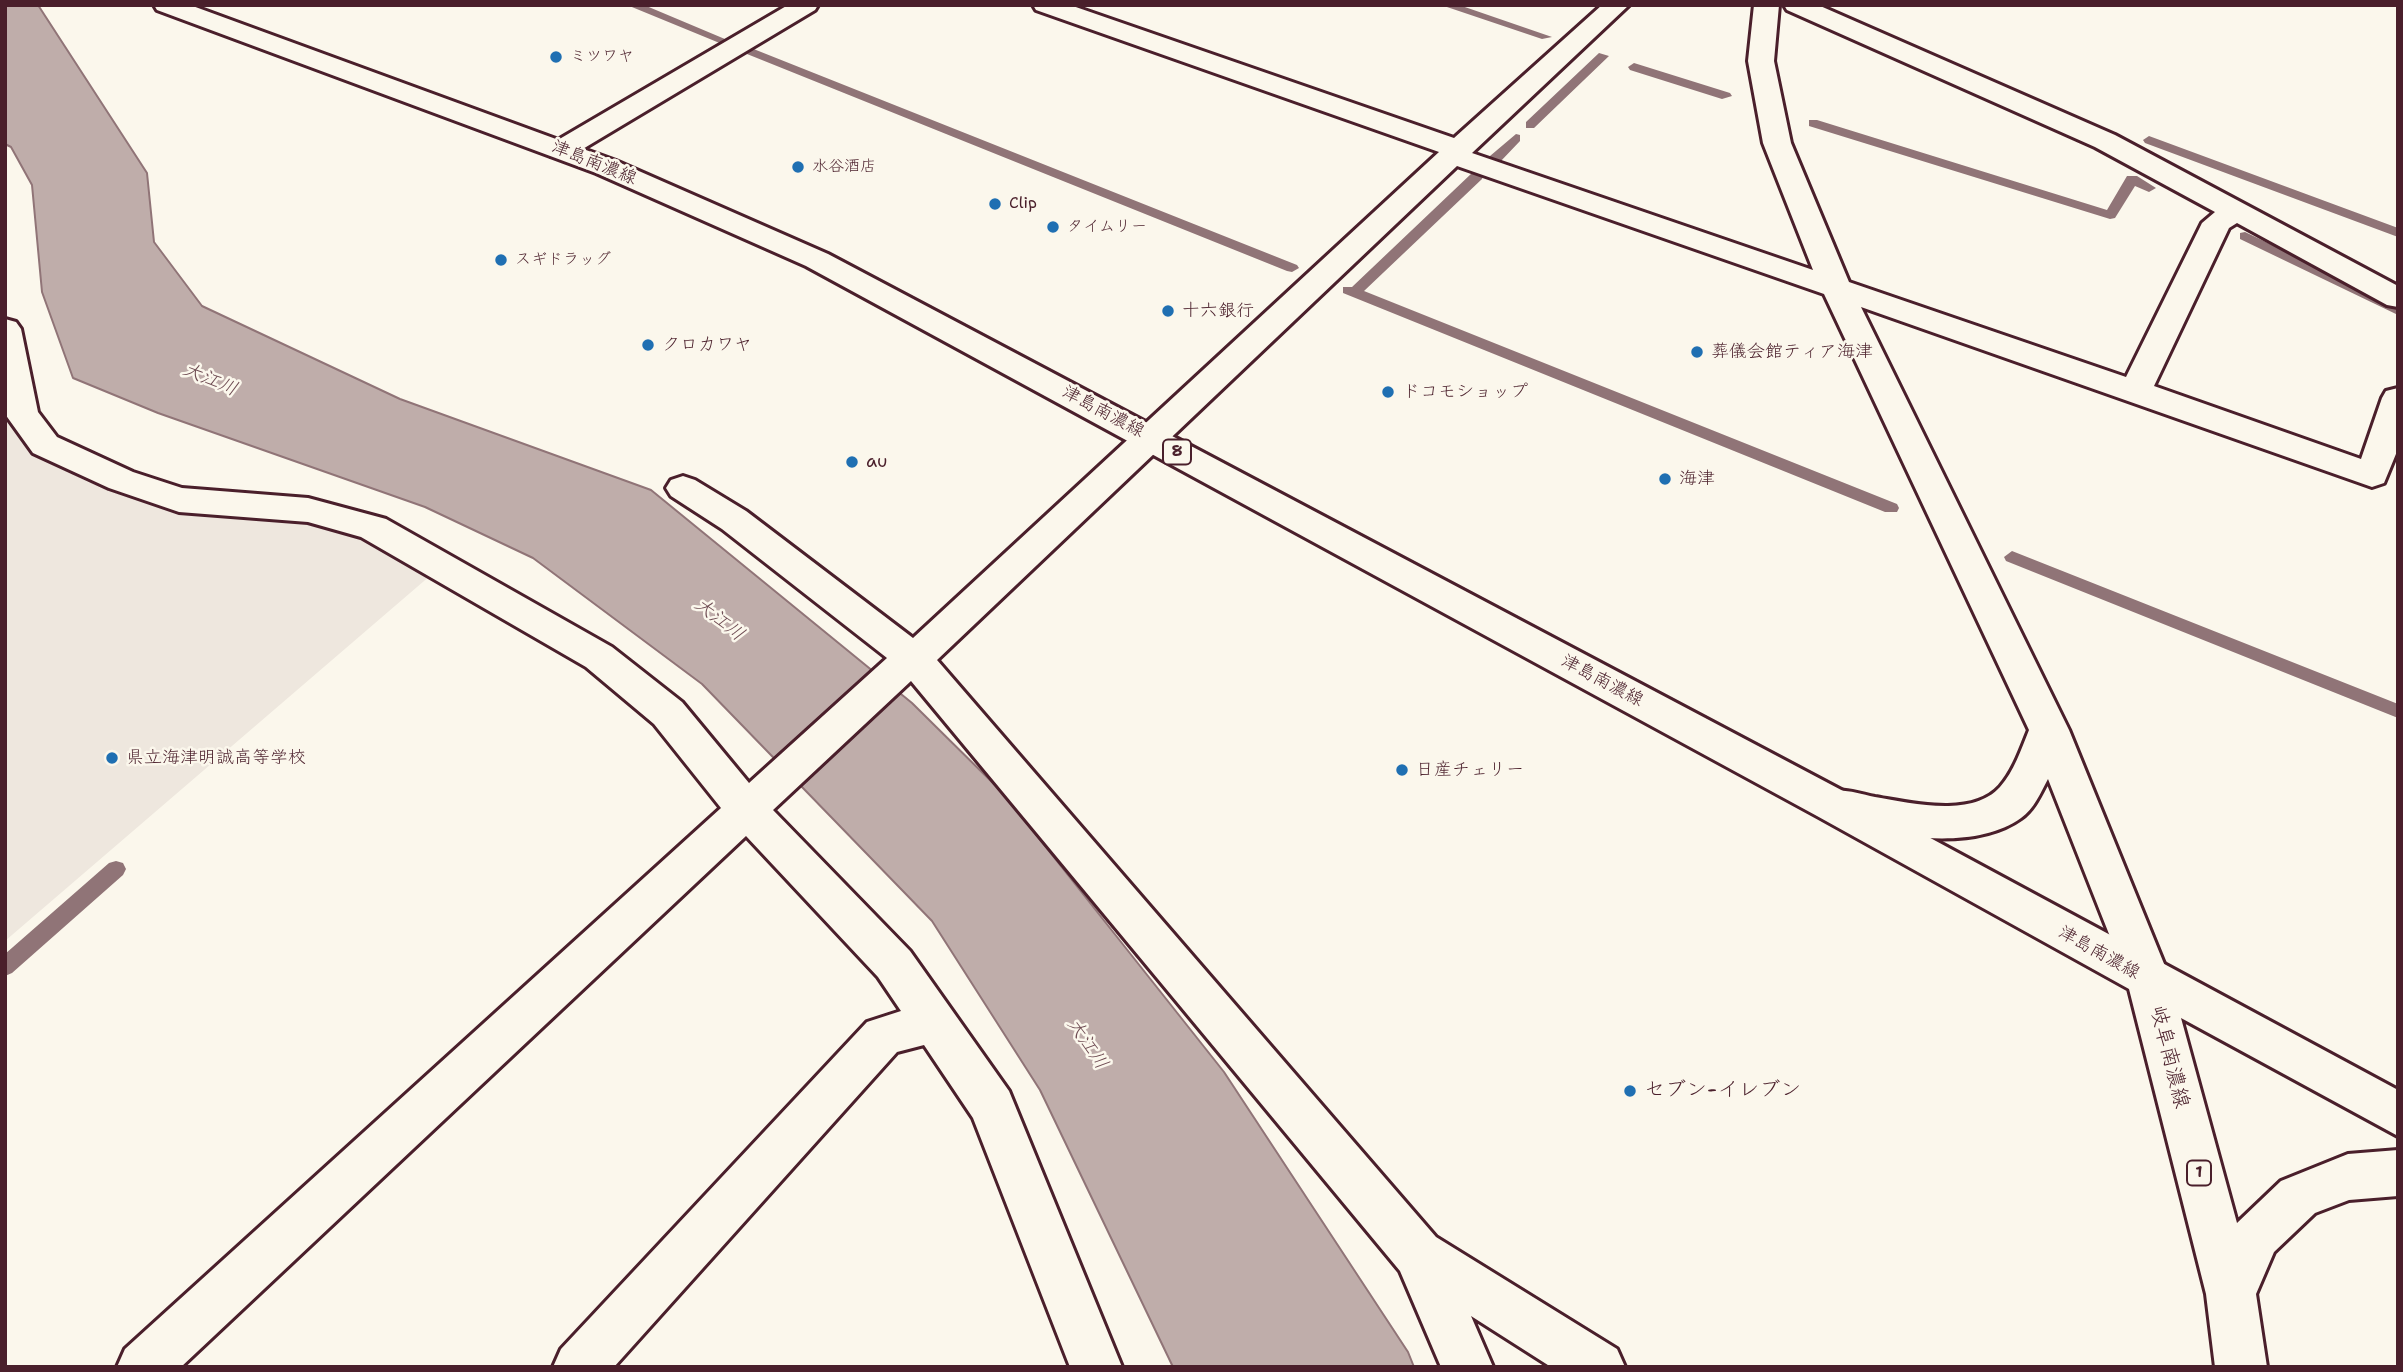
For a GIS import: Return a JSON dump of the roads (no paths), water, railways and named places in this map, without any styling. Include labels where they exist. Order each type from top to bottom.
[{"type":"street","name":"津島南濃線","points":[[166,5],[606,167],[817,260],[1831,804],[2150,981]]},
{"type":"street","points":[[561,150],[806,5]]},
{"type":"street","points":[[1045,5],[1836,288],[2372,475],[2398,398]]},
{"type":"street","points":[[143,1367],[906,665],[1617,5]]},
{"type":"street","points":[[1767,5],[1761,61],[1777,143],[1836,288],[2049,730],[2150,981]]},
{"type":"street","points":[[1796,5],[2105,141],[2398,298]]},
{"type":"street","points":[[2135,391],[2217,223],[2236,211]]},
{"type":"street","points":[[5,330],[22,414],[45,445],[121,480],[179,500],[308,510],[373,528],[599,657],[668,713],[759,799],[894,964],[992,1106],[1096,1367]]},
{"type":"street","points":[[683,488],[734,520],[906,665],[1418,1254],[1598,1367]]},
{"type":"street","points":[[1831,804],[1920,821],[1979,818],[2008,805],[2033,770],[2049,730]]},
{"type":"street","name":"岐阜南濃線","points":[[2150,981],[2398,1114]]},
{"type":"street","name":"岐阜南濃線","points":[[2150,981],[2231,1294],[2241,1367]]},
{"type":"street","points":[[579,1367],[883,1036],[935,1022]]},
{"type":"street","points":[[2231,1294],[2258,1235],[2298,1197],[2348,1177],[2398,1173]]},
{"type":"street","points":[[1418,1254],[1466,1367]]},
{"type":"water","name":"大江川","points":[[5,5],[38,5],[147,173],[154,242],[202,306],[400,399],[651,490],[912,703],[1003,793],[1224,1072],[1408,1352],[1414,1367],[1173,1367],[1040,1090],[932,921],[702,684],[533,558],[425,507],[158,413],[73,378],[42,292],[32,185],[11,147],[5,144]]},
{"type":"waterway","points":[[633,5],[726,42]]},
{"type":"waterway","points":[[1447,5],[1546,37]]},
{"type":"waterway","points":[[746,50],[1292,268]]},
{"type":"waterway","points":[[1530,125],[1603,56]]},
{"type":"waterway","points":[[1634,67],[1726,96]]},
{"type":"waterway","points":[[1813,123],[2110,215],[2132,179],[2149,188]]},
{"type":"waterway","points":[[1495,159],[1516,138]]},
{"type":"waterway","points":[[2149,140],[2398,233]]},
{"type":"waterway","points":[[1354,293],[1477,176]]},
{"type":"waterway","points":[[2245,236],[2398,311]]},
{"type":"waterway","points":[[1348,290],[1354,293]]},
{"type":"waterway","points":[[1354,293],[1891,508]]},
{"type":"waterway","points":[[2012,557],[2398,711]]},
{"type":"waterway","points":[[5,967],[116,869]]},
{"type":"place","name":"ミツワヤ","points":[[556,57]]},
{"type":"place","name":"水谷酒店","points":[[798,167]]},
{"type":"place","name":"Clip","points":[[995,204]]},
{"type":"place","name":"タイムリー","points":[[1053,227]]},
{"type":"place","name":"スギドラッグ","points":[[501,260]]},
{"type":"place","name":"十六銀行","points":[[1168,311]]},
{"type":"place","name":"クロカワヤ","points":[[648,345]]},
{"type":"place","name":"葬儀会館ティア海津","points":[[1697,352]]},
{"type":"place","name":"ドコモショップ","points":[[1388,392]]},
{"type":"place","name":"au","points":[[852,462]]},
{"type":"place","name":"海津","points":[[1665,479]]},
{"type":"place","name":"県立海津明誠高等学校","points":[[112,758]]},
{"type":"place","name":"日産チェリー","points":[[1402,770]]},
{"type":"place","name":"セブン-イレブン","points":[[1630,1091]]}]
